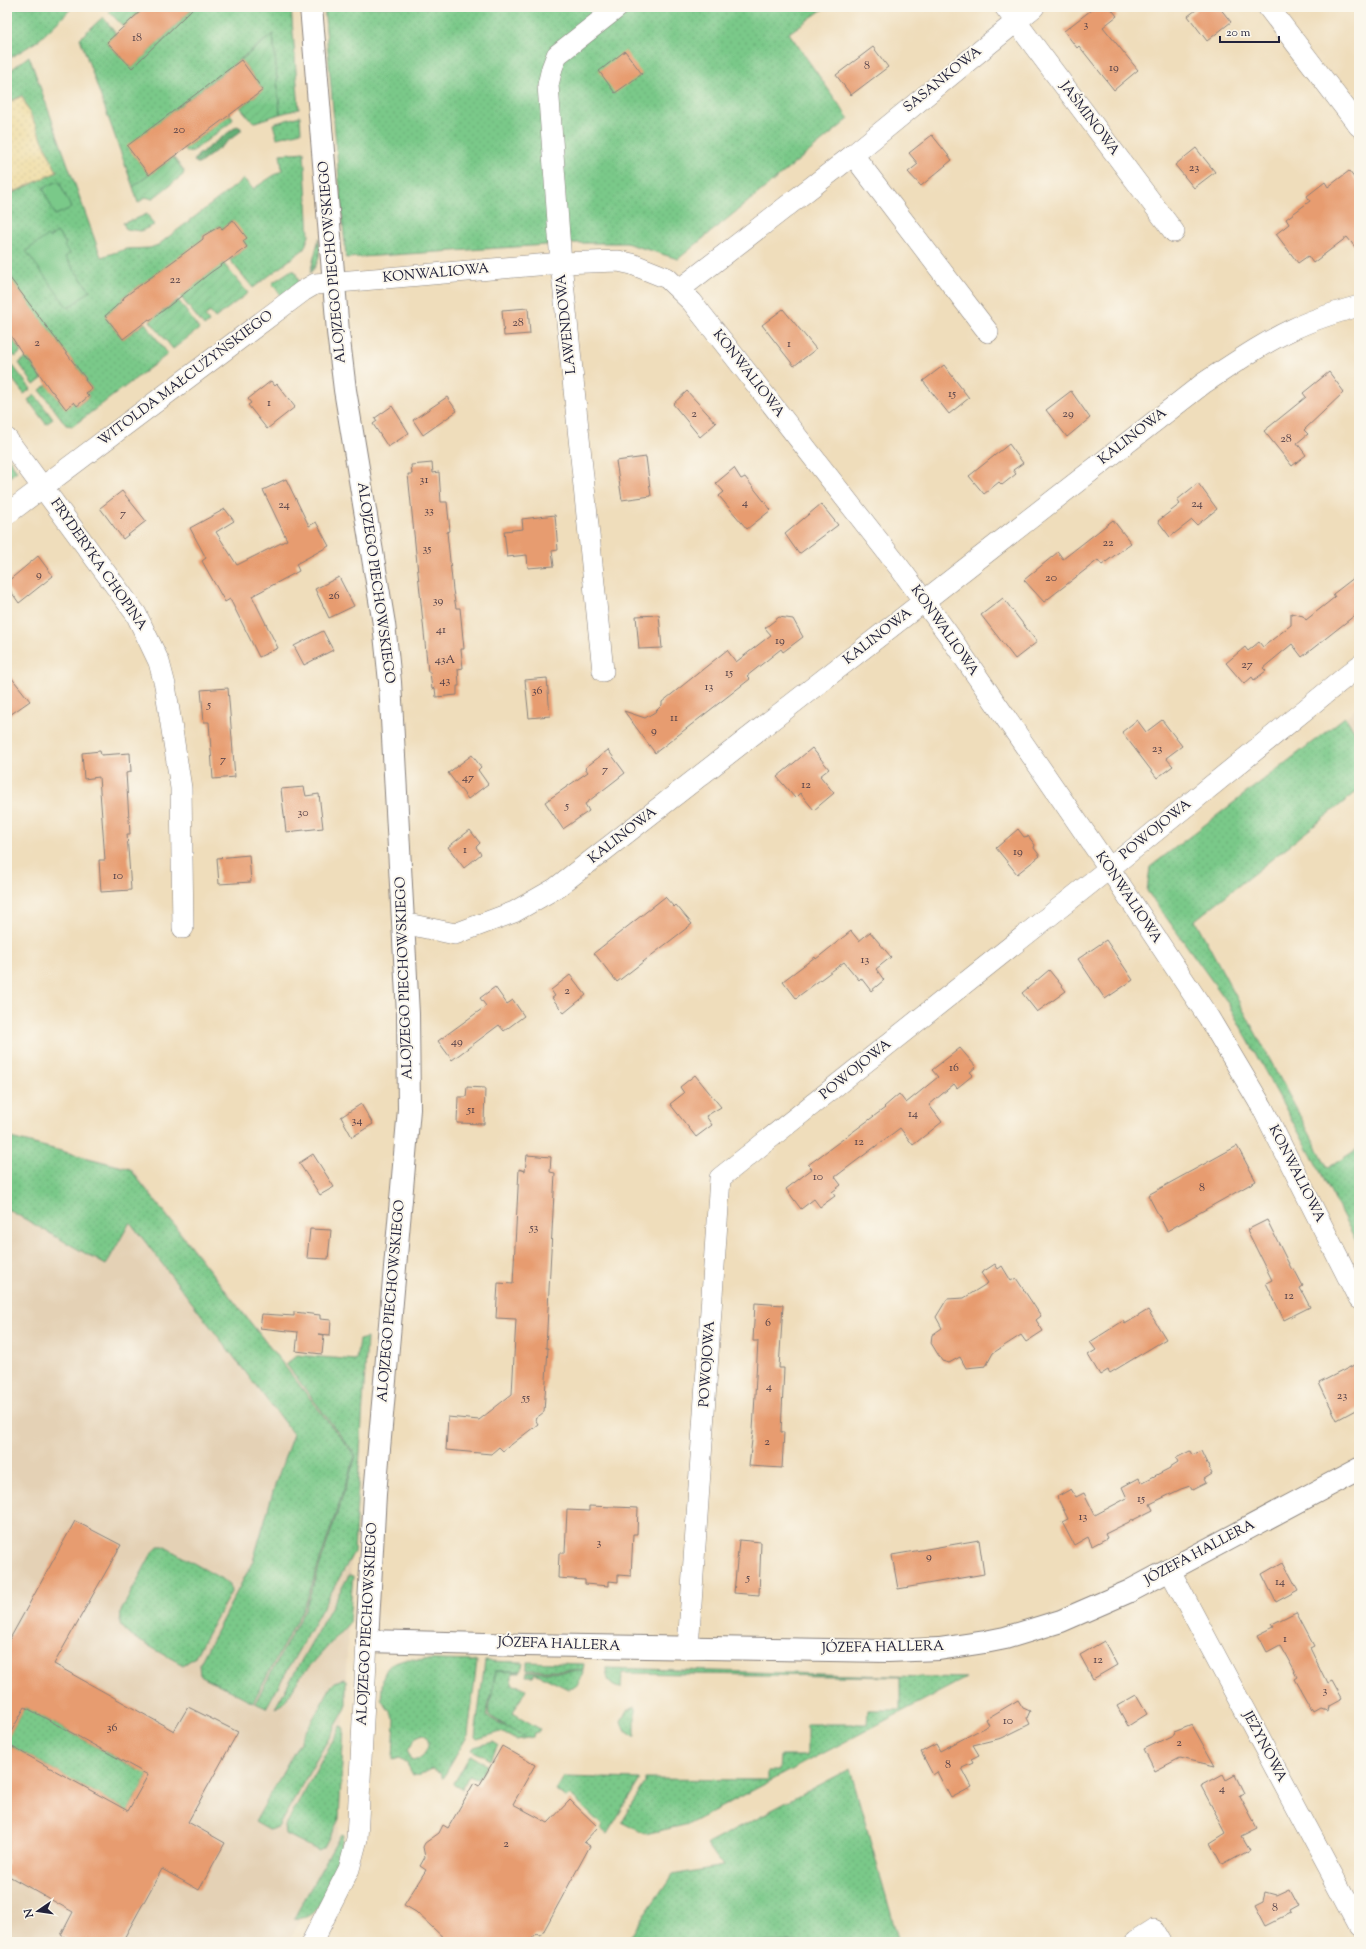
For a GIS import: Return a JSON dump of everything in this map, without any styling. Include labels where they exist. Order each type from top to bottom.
[{"type":"street","name":"ALOJZEGO PIECHOWSKIEGO","points":[[311,7],[333,282],[345,390],[376,569],[388,660],[403,923],[409,1064],[409,1109],[375,1494],[357,1839],[349,1869],[312,1942]]},
{"type":"street","name":"LAWENDOWA","points":[[603,671],[561,263],[548,85],[557,54],[618,7]]},
{"type":"street","name":"SASANKOWA","points":[[680,289],[853,155],[1010,14],[1034,7]]},
{"type":"street","points":[[1268,7],[1359,126]]},
{"type":"street","name":"JAŚMINOWA","points":[[1010,14],[1174,232]]},
{"type":"street","points":[[853,155],[988,332]]},
{"type":"street","name":"KONWALIOWA","points":[[333,282],[561,263],[618,261],[632,264],[667,278],[680,289],[923,601],[1109,868],[1208,1018],[1262,1107],[1359,1299]]},
{"type":"street","name":"WITOLDA MAŁCUŻYŃSKIEGO","points":[[7,514],[303,291],[315,284],[333,282]]},
{"type":"street","name":"KALINOWA","points":[[403,923],[455,934],[481,923],[514,912],[556,888],[1204,383],[1259,347],[1293,329],[1328,315],[1359,306]]},
{"type":"street","points":[[7,439],[43,488]]},
{"type":"street","name":"FRYDERYKA CHOPINA","points":[[43,488],[136,614],[159,662],[165,685],[181,788],[183,928]]},
{"type":"street","name":"POWOJOWA","points":[[688,1648],[720,1178],[1109,868],[1359,666]]},
{"type":"street","name":"JÓZEFA HALLERA","points":[[367,1641],[688,1648],[915,1650],[978,1643],[1005,1638],[1061,1621],[1130,1591],[1359,1469]]},
{"type":"street","name":"JEŻYNOWA","points":[[1169,1569],[1359,1925]]},
{"type":"street","points":[[1135,1942],[1154,1930],[1161,1942]]},
{"type":"shaded area","points":[[1359,706],[1359,737],[1345,717]]},
{"type":"shaded area","points":[[7,1136],[131,1167],[356,1456],[338,1850],[289,1942],[7,1942]]},
{"type":"green space","points":[[7,7],[73,7],[39,40],[7,60]]},
{"type":"green space","points":[[114,7],[145,7],[124,27],[109,12]]},
{"type":"green space","points":[[194,7],[291,7],[299,109],[280,114],[273,34],[128,146],[149,175],[133,187],[80,38],[103,17],[116,34],[107,43],[132,68]]},
{"type":"green space","points":[[324,7],[826,7],[789,33],[849,119],[678,259],[626,243],[576,243],[346,258]]},
{"type":"green space","points":[[273,34],[280,114],[255,122],[251,120],[240,107],[263,90],[241,60]]},
{"type":"green space","points":[[29,56],[101,257],[126,249],[150,248],[158,245],[244,179],[253,189],[282,170],[280,154],[304,152],[309,236],[304,249],[253,288],[230,260],[247,247],[243,241],[246,238],[232,220],[222,229],[220,226],[203,236],[203,239],[192,248],[124,297],[123,300],[105,316],[123,339],[145,323],[168,354],[73,426],[66,425],[40,390],[47,385],[66,408],[74,402],[77,406],[89,397],[86,393],[92,389],[7,275],[7,196],[56,172],[22,96],[7,103],[7,73]],"holes":[[[57,232],[66,244],[64,245],[65,257],[90,291],[47,236],[49,238]]]},
{"type":"green space","points":[[230,114],[233,118],[231,122],[193,151],[186,152],[184,149]]},
{"type":"green space","points":[[300,116],[301,132],[277,138],[273,124]]},
{"type":"green space","points":[[237,126],[241,128],[241,131],[199,164],[194,161],[198,155]]},
{"type":"green space","points":[[173,157],[184,171],[183,175],[152,199],[146,197],[138,203],[133,187]]},
{"type":"green space","points":[[59,181],[71,208],[55,215],[43,188]]},
{"type":"green space","points":[[147,214],[154,225],[141,231],[126,229],[123,223]]},
{"type":"green space","points":[[57,232],[66,244],[64,246],[70,253],[65,257],[90,291],[68,308],[26,251],[47,236],[49,238]]},
{"type":"green space","points":[[319,238],[320,248],[318,261],[310,273]]},
{"type":"green space","points":[[223,263],[248,293],[215,318],[210,312],[205,316],[209,322],[204,326],[180,296]]},
{"type":"green space","points":[[290,271],[295,271],[299,282],[281,296],[272,283]]},
{"type":"green space","points":[[178,300],[199,329],[173,349],[150,321]]},
{"type":"green space","points":[[7,330],[21,352],[15,357],[7,347]]},
{"type":"green space","points":[[27,357],[41,378],[43,378],[34,385],[19,363]]},
{"type":"green space","points":[[13,366],[31,389],[24,394],[7,372]]},
{"type":"green space","points":[[35,395],[53,419],[46,424],[28,400]]},
{"type":"green space","points":[[7,456],[17,471],[7,479]]},
{"type":"green space","points":[[1345,717],[1359,737],[1359,790],[1195,920],[1328,1168],[1359,1148],[1359,1247],[1321,1173],[1226,1000],[1147,891],[1150,867]]},
{"type":"green space","points":[[7,1137],[130,1169],[355,1456],[305,1605],[253,1702],[200,1675],[199,1665],[253,1561],[275,1485],[293,1434],[130,1222],[106,1265],[7,1209]]},
{"type":"green space","points":[[367,1338],[354,1552],[266,1708],[255,1703],[306,1607],[356,1456],[286,1364],[297,1355],[356,1360],[359,1340]]},
{"type":"green space","points":[[158,1547],[165,1547],[230,1584],[231,1592],[194,1658],[183,1665],[129,1635],[120,1624],[121,1611],[152,1553]]},
{"type":"green space","points":[[349,1575],[353,1576],[349,1623],[300,1677],[284,1703],[275,1708]]},
{"type":"green space","points":[[405,1659],[477,1661],[468,1735],[443,1778],[441,1773],[433,1769],[421,1775],[413,1775],[406,1762],[400,1758],[393,1760],[395,1719],[381,1699],[383,1678],[387,1668],[397,1661]],"holes":[[[423,1734],[427,1737],[428,1745],[426,1752],[417,1760],[413,1761],[410,1759],[408,1751],[416,1737]]]},
{"type":"green space","points":[[485,1661],[523,1662],[521,1671],[496,1671],[521,1672],[512,1673],[512,1685],[520,1686],[526,1689],[513,1713],[540,1729],[538,1732],[534,1733],[533,1737],[516,1740],[501,1732],[477,1739],[475,1737]],"holes":[[[496,1671],[488,1715],[525,1737],[486,1716]]]},
{"type":"green space","points":[[527,1662],[584,1664],[583,1670],[527,1670]]},
{"type":"green space","points":[[606,1668],[966,1678],[689,1824],[645,1834],[621,1822],[645,1783],[645,1779],[768,1780],[768,1771],[779,1771],[780,1756],[807,1756],[807,1724],[867,1724],[868,1710],[900,1710],[900,1677],[622,1673],[621,1688],[614,1686],[609,1682]]},
{"type":"green space","points":[[583,1671],[579,1683],[575,1687],[568,1689],[535,1673],[533,1676],[526,1676],[527,1672]]},
{"type":"green space","points":[[344,1679],[346,1680],[346,1708],[278,1827],[269,1830],[255,1822],[332,1685],[335,1682]]},
{"type":"green space","points":[[25,1707],[138,1770],[140,1768],[149,1773],[128,1811],[7,1744],[7,1739]]},
{"type":"green space","points":[[635,1707],[635,1736],[633,1736],[624,1730],[621,1721],[627,1710]]},
{"type":"green space","points":[[341,1726],[344,1727],[339,1819],[324,1848],[319,1851],[286,1834],[285,1826]]},
{"type":"green space","points":[[493,1742],[498,1745],[490,1760],[472,1750],[474,1747]]},
{"type":"green space","points":[[472,1756],[487,1765],[479,1779],[469,1775],[462,1789],[454,1783],[469,1757]]},
{"type":"green space","points":[[850,1769],[899,1942],[626,1942],[672,1875],[723,1866],[707,1844]]},
{"type":"green space","points":[[564,1777],[639,1779],[639,1781],[607,1834],[600,1828],[603,1826],[570,1795],[566,1798],[556,1790]]},
{"type":"green space","points":[[341,1834],[343,1835],[338,1859],[329,1888],[322,1901],[314,1911],[305,1917],[294,1918]]},
{"type":"sand","points":[[22,96],[57,172],[14,192],[7,176],[7,103]]},
{"type":"building","points":[[145,7],[194,7],[132,68],[107,42]]},
{"type":"building","points":[[1095,7],[1110,7],[1117,16],[1103,27],[1138,70],[1114,90],[1079,46],[1077,48],[1064,31]]},
{"type":"building","points":[[1200,7],[1219,7],[1231,22],[1207,41],[1188,16]]},
{"type":"building","points":[[873,47],[888,67],[851,95],[836,75]]},
{"type":"building","points":[[625,51],[642,74],[615,93],[599,71]]},
{"type":"building","points":[[241,60],[263,90],[149,175],[127,146]]},
{"type":"building","points":[[932,135],[952,160],[921,186],[908,172],[918,164],[909,153]]},
{"type":"building","points":[[1196,148],[1215,172],[1194,188],[1175,165]]},
{"type":"building","points":[[1349,171],[1359,184],[1359,252],[1347,237],[1313,263],[1308,256],[1298,263],[1276,234],[1289,224],[1286,219],[1310,201],[1307,196],[1325,182],[1328,187]]},
{"type":"building","points":[[233,220],[247,238],[243,241],[247,247],[210,273],[150,321],[149,319],[123,339],[105,316],[123,300],[124,297],[203,239],[203,236],[220,226],[222,229]]},
{"type":"building","points":[[7,274],[92,389],[86,393],[89,396],[77,406],[74,402],[66,409],[51,391],[29,359],[26,359],[7,330]]},
{"type":"building","points":[[528,308],[530,334],[504,336],[502,310]]},
{"type":"building","points":[[783,309],[816,349],[794,366],[762,325]]},
{"type":"building","points":[[944,365],[969,398],[949,414],[923,381]]},
{"type":"building","points":[[1329,372],[1344,392],[1304,430],[1308,434],[1297,443],[1306,455],[1292,466],[1264,431],[1306,397],[1303,393]]},
{"type":"building","points":[[271,381],[275,386],[277,384],[295,407],[267,429],[248,405],[251,403],[248,399]]},
{"type":"building","points":[[687,391],[716,423],[700,437],[673,404]]},
{"type":"building","points":[[1071,391],[1090,418],[1067,437],[1046,410]]},
{"type":"building","points":[[447,397],[457,411],[423,435],[413,420]]},
{"type":"building","points":[[392,406],[409,433],[388,447],[373,424],[377,421],[375,418]]},
{"type":"building","points":[[1009,444],[1023,463],[1013,470],[1016,474],[1002,485],[999,482],[984,494],[969,476]]},
{"type":"building","points":[[646,457],[651,496],[622,500],[616,461]]},
{"type":"building","points":[[432,463],[433,473],[439,472],[441,502],[447,502],[450,531],[447,532],[453,590],[456,608],[460,608],[464,649],[461,649],[463,668],[458,669],[459,686],[457,686],[457,695],[436,697],[435,688],[432,689],[430,672],[428,672],[408,474],[412,474],[411,465]]},
{"type":"building","points":[[734,468],[741,479],[745,477],[771,510],[747,529],[719,496],[724,492],[716,483]]},
{"type":"building","points":[[286,479],[309,526],[316,522],[329,546],[296,564],[299,571],[252,596],[278,648],[259,657],[230,599],[225,602],[202,561],[206,558],[190,528],[225,509],[234,521],[216,532],[237,565],[287,540],[263,490]]},
{"type":"building","points":[[1198,483],[1217,509],[1197,525],[1192,520],[1170,537],[1158,521],[1180,504],[1177,500]]},
{"type":"building","points":[[122,491],[146,521],[123,539],[100,508]]},
{"type":"building","points":[[821,504],[838,525],[799,554],[785,534]]},
{"type":"building","points":[[555,515],[558,550],[552,551],[554,566],[528,568],[527,555],[507,557],[504,531],[523,529],[522,519]]},
{"type":"building","points":[[1113,520],[1131,543],[1102,565],[1098,560],[1044,602],[1024,580],[1058,552],[1063,559]]},
{"type":"building","points":[[38,556],[53,576],[19,603],[7,586],[7,582]]},
{"type":"building","points":[[1359,574],[1359,612],[1302,657],[1292,644],[1263,668],[1266,671],[1254,680],[1252,677],[1244,684],[1226,663],[1245,647],[1248,651],[1259,642],[1263,647],[1291,625],[1291,613],[1303,616],[1306,620],[1335,597],[1333,594]]},
{"type":"building","points":[[339,577],[354,606],[329,618],[315,589]]},
{"type":"building","points":[[1003,598],[1037,642],[1015,659],[981,615]]},
{"type":"building","points":[[659,615],[662,648],[639,649],[636,616]]},
{"type":"building","points":[[779,617],[793,619],[803,637],[783,652],[781,649],[747,676],[750,679],[655,753],[624,711],[645,718],[655,712],[662,705],[662,702],[727,650],[736,662],[771,635],[765,628]]},
{"type":"building","points":[[323,631],[333,650],[304,665],[294,646]]},
{"type":"building","points":[[7,672],[30,701],[7,717]]},
{"type":"building","points":[[547,678],[550,716],[529,718],[525,680]]},
{"type":"building","points":[[228,688],[235,777],[213,779],[209,722],[204,722],[201,690]]},
{"type":"building","points":[[1137,720],[1146,732],[1162,720],[1182,746],[1166,758],[1173,766],[1157,778],[1122,732]]},
{"type":"building","points":[[812,748],[829,769],[820,776],[834,793],[814,810],[800,793],[795,798],[777,777]]},
{"type":"building","points":[[608,750],[625,773],[585,804],[589,811],[563,829],[545,802],[588,772],[585,768]]},
{"type":"building","points":[[100,751],[101,755],[130,753],[131,772],[126,773],[130,834],[127,834],[131,890],[101,892],[99,860],[105,860],[99,777],[84,779],[82,753]]},
{"type":"building","points":[[472,755],[481,767],[478,770],[488,784],[468,799],[448,773]]},
{"type":"building","points":[[304,787],[306,796],[319,794],[323,828],[286,832],[281,789]]},
{"type":"building","points":[[1018,829],[1024,837],[1028,836],[1035,845],[1034,848],[1040,856],[1017,874],[996,848]]},
{"type":"building","points":[[470,830],[480,843],[476,847],[481,854],[464,868],[448,847]]},
{"type":"building","points":[[249,855],[251,882],[219,884],[217,858]]},
{"type":"building","points":[[665,897],[674,907],[676,905],[692,924],[617,982],[594,953]]},
{"type":"building","points":[[851,931],[859,941],[870,932],[891,957],[876,969],[884,980],[871,991],[861,978],[859,980],[844,962],[796,998],[783,981],[815,957],[816,959]]},
{"type":"building","points":[[1106,940],[1133,980],[1105,999],[1078,959]]},
{"type":"building","points":[[1049,970],[1066,991],[1037,1012],[1022,993]]},
{"type":"building","points":[[570,975],[586,995],[564,1013],[552,998],[555,996],[551,990]]},
{"type":"building","points":[[495,987],[507,1004],[513,1000],[524,1016],[504,1031],[499,1025],[452,1060],[438,1041],[486,1006],[480,998]]},
{"type":"building","points":[[960,1048],[976,1067],[970,1072],[973,1075],[957,1088],[954,1084],[929,1105],[942,1122],[913,1145],[900,1128],[835,1177],[841,1185],[832,1192],[835,1196],[820,1207],[814,1199],[801,1209],[786,1189],[812,1169],[808,1165],[885,1108],[884,1107],[899,1094],[906,1103],[938,1077],[932,1070]]},
{"type":"building","points":[[695,1075],[721,1107],[706,1116],[712,1125],[696,1137],[670,1104],[684,1093],[680,1087]]},
{"type":"building","points":[[467,1087],[485,1088],[484,1124],[457,1123],[458,1097],[466,1097]]},
{"type":"building","points":[[361,1104],[373,1124],[352,1137],[341,1117]]},
{"type":"building","points":[[1237,1146],[1256,1181],[1167,1231],[1148,1195]]},
{"type":"building","points":[[313,1154],[334,1187],[320,1195],[299,1163]]},
{"type":"building","points":[[527,1155],[551,1157],[550,1172],[555,1173],[544,1412],[535,1419],[538,1424],[503,1451],[499,1447],[491,1454],[446,1450],[448,1417],[479,1420],[512,1394],[516,1319],[496,1318],[498,1283],[513,1284],[519,1169],[525,1171]]},
{"type":"building","points":[[1267,1220],[1292,1270],[1294,1269],[1303,1286],[1300,1288],[1310,1307],[1284,1320],[1266,1283],[1272,1280],[1247,1230]]},
{"type":"building","points":[[310,1229],[331,1230],[328,1259],[307,1258]]},
{"type":"building","points":[[995,1264],[998,1269],[1002,1266],[1011,1281],[1016,1278],[1041,1316],[1036,1320],[1043,1331],[1026,1342],[1021,1335],[993,1353],[986,1366],[966,1368],[960,1357],[949,1363],[942,1361],[931,1343],[932,1335],[942,1328],[936,1317],[947,1299],[964,1298],[988,1283],[981,1273]]},
{"type":"building","points":[[755,1303],[783,1305],[779,1368],[784,1368],[781,1432],[784,1432],[782,1468],[749,1466],[753,1431],[758,1341],[753,1341]]},
{"type":"building","points":[[1148,1310],[1166,1339],[1110,1373],[1108,1370],[1100,1375],[1088,1355],[1096,1350],[1090,1342],[1123,1321],[1125,1324]]},
{"type":"building","points":[[294,1312],[320,1315],[320,1319],[331,1320],[330,1335],[318,1334],[324,1335],[322,1354],[296,1351],[298,1332],[260,1328],[262,1314],[294,1316]]},
{"type":"building","points":[[1354,1365],[1359,1374],[1359,1408],[1337,1420],[1319,1383]]},
{"type":"building","points":[[1190,1451],[1192,1455],[1201,1451],[1212,1474],[1204,1479],[1206,1483],[1192,1490],[1190,1486],[1181,1489],[1150,1504],[1153,1510],[1105,1534],[1107,1538],[1092,1546],[1088,1537],[1074,1545],[1062,1522],[1068,1519],[1057,1497],[1071,1489],[1076,1497],[1084,1493],[1095,1515],[1127,1498],[1122,1487],[1139,1478],[1141,1483],[1170,1468],[1178,1462],[1176,1458]]},
{"type":"building","points":[[589,1506],[638,1508],[637,1534],[633,1534],[631,1576],[618,1575],[618,1582],[609,1581],[609,1586],[585,1584],[585,1580],[558,1578],[559,1553],[565,1553],[567,1510],[589,1511]]},
{"type":"building","points":[[75,1521],[121,1545],[54,1664],[174,1731],[188,1707],[238,1732],[188,1822],[225,1843],[199,1890],[162,1869],[122,1942],[72,1942],[61,1935],[73,1912],[7,1875],[7,1744],[128,1811],[148,1775],[25,1707],[7,1739],[7,1644]]},
{"type":"building","points":[[739,1540],[761,1542],[759,1595],[734,1593]]},
{"type":"building","points":[[979,1540],[984,1574],[898,1589],[892,1555]]},
{"type":"building","points":[[1283,1562],[1298,1590],[1276,1602],[1262,1574]]},
{"type":"building","points":[[1296,1612],[1314,1646],[1310,1648],[1327,1683],[1331,1681],[1341,1699],[1328,1706],[1327,1711],[1321,1709],[1314,1713],[1295,1679],[1298,1677],[1280,1645],[1267,1652],[1258,1635],[1274,1627],[1272,1624]]},
{"type":"building","points":[[1104,1641],[1117,1665],[1093,1679],[1080,1655]]},
{"type":"building","points":[[1136,1695],[1147,1714],[1128,1726],[1117,1706]]},
{"type":"building","points":[[1018,1700],[1023,1708],[1030,1711],[1027,1718],[1030,1724],[1002,1738],[973,1745],[979,1755],[971,1759],[973,1763],[962,1768],[972,1787],[951,1798],[937,1772],[933,1775],[921,1752],[936,1744],[940,1751],[989,1725],[986,1719]]},
{"type":"building","points":[[1192,1725],[1215,1766],[1180,1758],[1155,1771],[1144,1749],[1173,1735],[1174,1732]]},
{"type":"building","points":[[502,1746],[535,1765],[513,1804],[548,1823],[570,1800],[598,1827],[584,1842],[590,1846],[541,1936],[536,1934],[529,1942],[448,1942],[416,1912],[404,1905],[426,1870],[420,1866],[425,1857],[423,1847],[425,1843],[439,1833],[443,1825],[448,1828],[474,1783],[479,1786]]},
{"type":"building","points":[[1223,1774],[1226,1780],[1235,1775],[1244,1793],[1239,1795],[1257,1828],[1241,1836],[1249,1850],[1222,1865],[1210,1843],[1226,1833],[1201,1786]]},
{"type":"building","points":[[1289,1889],[1298,1906],[1289,1911],[1290,1913],[1266,1925],[1255,1904],[1263,1900],[1265,1892],[1276,1895]]}]
